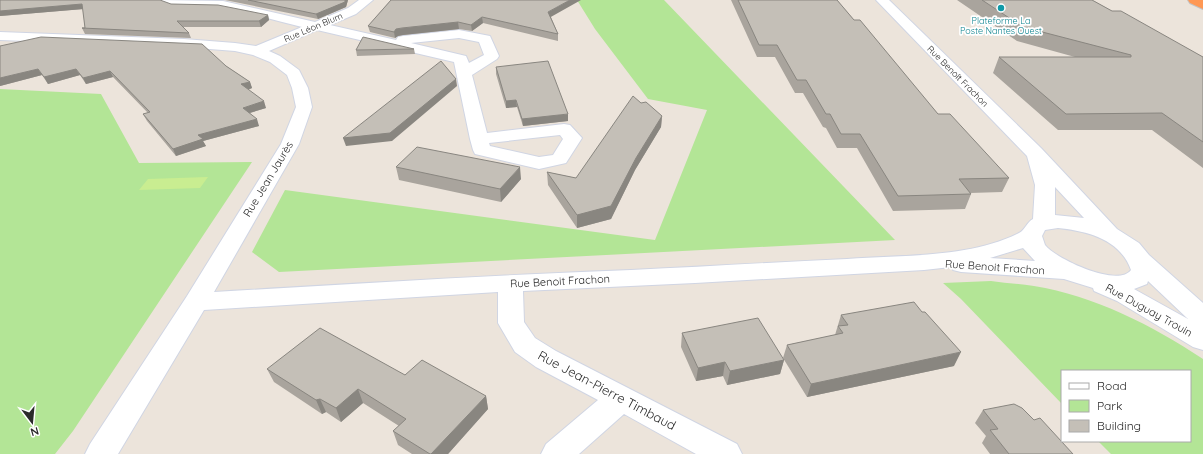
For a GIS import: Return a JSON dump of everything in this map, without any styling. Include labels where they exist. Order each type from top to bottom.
[{"type":"highway","points":[[1194,0],[1203,5]]},
{"type":"street","points":[[164,0],[176,4],[223,4],[317,27],[461,59],[479,139],[482,150],[539,163],[559,159],[573,138],[564,129],[479,139]]},
{"type":"street","name":"Rue Léon Blum","points":[[257,51],[352,11],[367,0]]},
{"type":"street","name":"Rue Benoît Frachon","points":[[882,0],[1034,152]]},
{"type":"street","points":[[386,42],[459,34],[485,40],[492,56],[464,73]]},
{"type":"street","name":"Rue Jean Jaurès","points":[[0,36],[184,43],[236,47],[257,51],[275,58],[294,73],[300,88],[304,107],[290,144],[196,302],[101,454]]},
{"type":"street","points":[[1034,152],[1045,185],[1038,230],[1033,245],[1040,254],[1051,263],[1066,271],[1094,281],[1112,283],[1128,282],[1138,277],[1143,270],[1141,261]]},
{"type":"street","points":[[1034,152],[1109,234]]},
{"type":"street","name":"Rue Benoit Frachon","points":[[196,302],[510,283],[695,276],[924,262],[967,257],[1004,247],[1058,221],[1074,222],[1109,234]]},
{"type":"street","name":"Rue Duguay Trouin","points":[[1109,234],[1123,242],[1134,251],[1141,261],[1203,318]]},
{"type":"street","name":"Rue Benoit Frachon","points":[[924,262],[1066,271]]},
{"type":"street","name":"Rue Duguay Trouin","points":[[1094,281],[1126,295],[1203,340]]},
{"type":"street","name":"Rue Jean-Pierre Timbaud","points":[[510,283],[511,323],[524,344],[546,359],[726,454]]},
{"type":"street","points":[[557,454],[622,398]]},
{"type":"green space","points":[[577,0],[664,0],[895,240],[279,272],[252,252],[285,190],[655,240],[707,110],[648,99],[595,29]]},
{"type":"green space","points":[[0,89],[101,94],[139,163],[252,162],[73,431],[55,454],[0,454]]},
{"type":"green space","points":[[208,177],[200,188],[139,190],[148,179]]},
{"type":"green space","points":[[991,281],[1034,286],[1079,297],[1143,324],[1203,359],[1203,454],[1111,454],[1099,442],[1191,442],[1191,370],[1061,370],[1061,403],[961,299],[943,283]]},
{"type":"building","points":[[0,0],[160,0],[171,4],[218,5],[268,15],[259,21],[177,21],[189,33],[82,28],[85,28],[82,4],[0,11]]},
{"type":"building","points":[[248,0],[345,0],[345,2],[316,14]]},
{"type":"building","points":[[391,0],[570,0],[548,12],[558,34],[482,17],[471,25],[458,22],[402,28],[396,29],[394,32],[368,26]]},
{"type":"building","points":[[738,0],[837,0],[854,20],[860,20],[938,114],[950,114],[1009,178],[959,179],[971,194],[898,196],[860,134],[841,134],[830,114],[826,114],[806,80],[797,80],[777,45],[759,45]]},
{"type":"building","points":[[982,0],[1092,0],[1112,11],[1121,11],[1203,57],[1203,142],[1162,113],[1066,114],[999,57],[1131,57],[1131,55],[1023,27]]},
{"type":"building","points":[[41,37],[202,44],[226,66],[250,82],[241,84],[264,101],[243,108],[257,119],[198,135],[203,139],[173,149],[143,114],[150,112],[110,71],[83,78],[76,69],[44,77],[38,69],[0,78],[0,46]]},
{"type":"building","points":[[363,37],[414,49],[356,50]]},
{"type":"building","points":[[441,61],[456,79],[390,133],[343,138]]},
{"type":"building","points":[[548,61],[568,114],[522,119],[516,100],[506,101],[496,67]]},
{"type":"building","points":[[633,96],[641,103],[646,102],[662,116],[636,158],[611,206],[577,215],[547,172],[576,178]]},
{"type":"building","points":[[417,147],[520,167],[500,189],[396,167]]},
{"type":"building","points":[[914,302],[961,352],[811,384],[787,345],[843,333],[838,326],[848,325],[841,315]]},
{"type":"building","points":[[758,318],[784,360],[730,371],[725,362],[698,368],[682,333]]},
{"type":"building","points":[[320,328],[405,375],[422,360],[486,396],[430,454],[393,431],[406,419],[358,389],[336,408],[320,399],[316,400],[267,369]]},
{"type":"building","points":[[1014,404],[1022,408],[1034,420],[1040,418],[1073,454],[1009,454],[990,430],[998,429],[983,410]]},
{"type":"place","name":"Plateforme La Poste Nantes Ouest","points":[[1001,8]]}]
